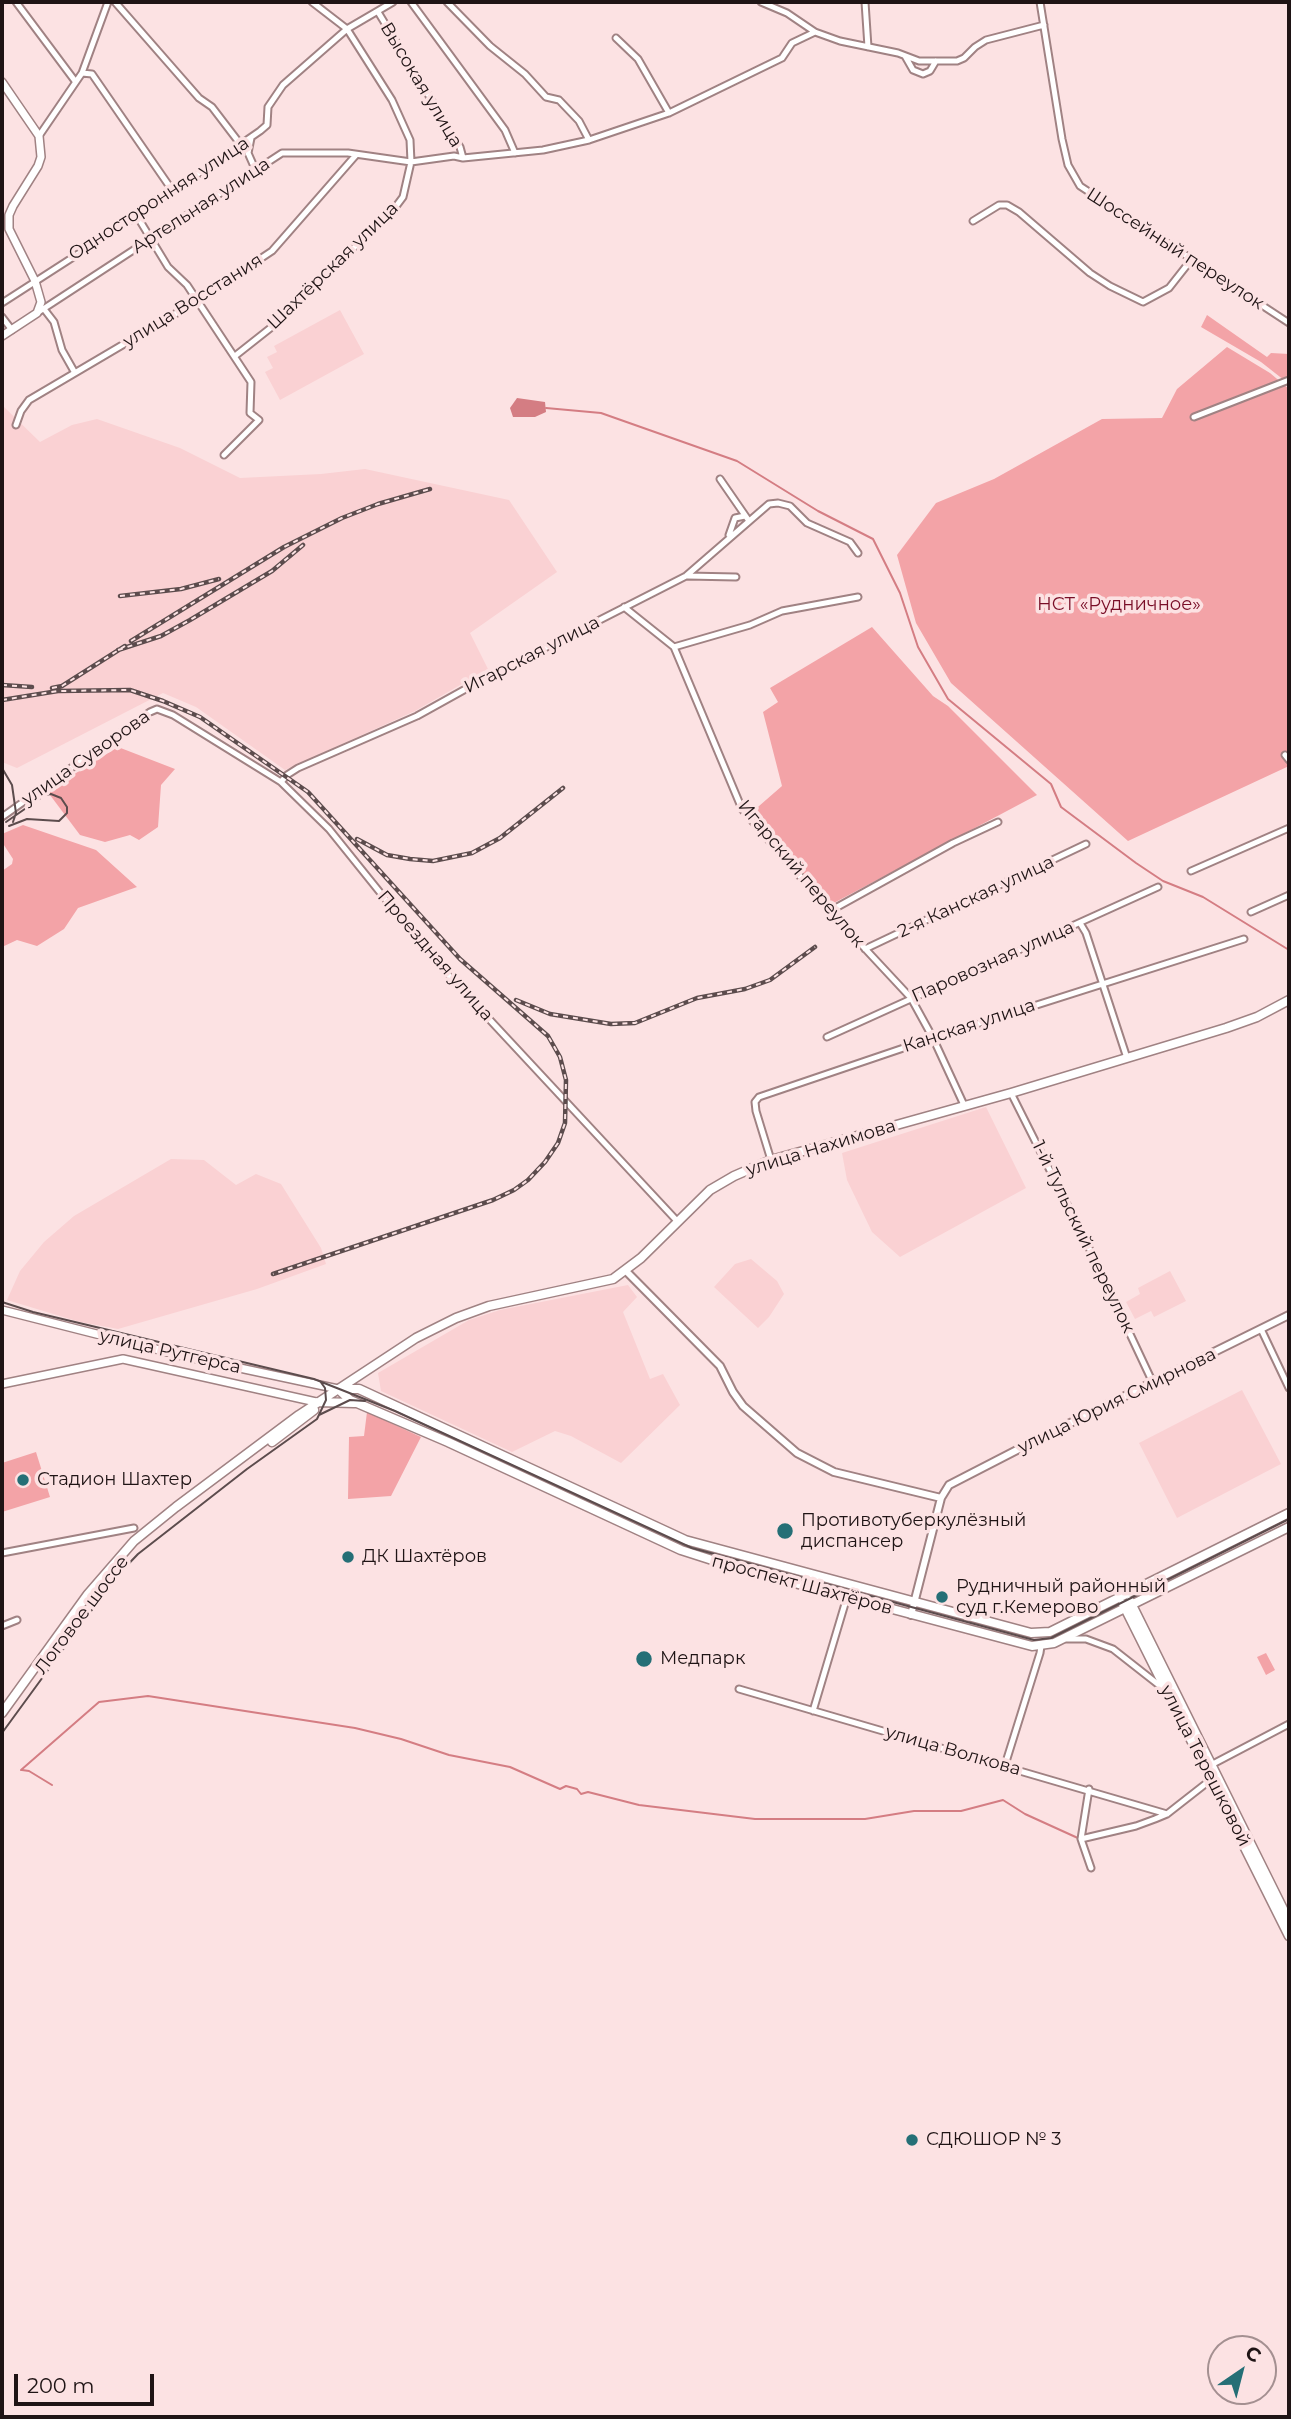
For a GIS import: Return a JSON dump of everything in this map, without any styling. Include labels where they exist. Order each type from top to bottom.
[{"type":"main road","points":[[2,82],[39,136],[41,158],[13,206],[5,227],[34,281],[41,311]]},
{"type":"main road","name":"Артельная улица","points":[[2,336],[41,311]]},
{"type":"main road","name":"улица Нахимова","points":[[320,1403],[416,1338],[466,1314],[504,1302],[613,1279],[720,1184],[771,1160],[1011,1093],[1226,1028],[1257,1017],[1289,999]]},
{"type":"main road","name":"улица Рутгерса","points":[[2,1310],[131,1343],[338,1390]]},
{"type":"main road","points":[[131,1343],[132,1360]]},
{"type":"main road","name":"улица Рутгерса","points":[[2,1384],[114,1361],[132,1360],[320,1403]]},
{"type":"main road","points":[[338,1390],[356,1403]]},
{"type":"main road","name":"проспект Шахтёров","points":[[338,1390],[359,1390],[685,1540],[1023,1632],[1042,1634],[1289,1513]]},
{"type":"main road","name":"проспект Шахтёров","points":[[320,1403],[356,1403],[448,1442],[681,1550],[734,1567],[1023,1644],[1041,1646],[1064,1639],[1289,1527]]},
{"type":"main road","name":"Логовое шоссе","points":[[2,1713],[88,1594],[122,1552],[176,1507],[320,1403]]},
{"type":"main road","name":"Логовое шоссе","points":[[2,1721],[92,1597],[127,1555],[180,1510],[320,1403]]},
{"type":"main road","name":"улица Терешковой","points":[[1123,1596],[1209,1766]]},
{"type":"main road","name":"улица Терешковой","points":[[1128,1606],[1171,1697],[1289,1921]]},
{"type":"main road","name":"улица Терешковой","points":[[1215,1777],[1289,1936]]},
{"type":"street","points":[[16,2],[75,81]]},
{"type":"street","points":[[39,136],[82,73],[108,2]]},
{"type":"street","points":[[115,2],[199,97],[212,107],[241,145]]},
{"type":"street","points":[[312,2],[347,29],[392,100],[410,140],[411,162]]},
{"type":"street","name":"Односторонняя улица","points":[[2,303],[251,138],[267,125],[268,107],[283,85],[347,29],[393,2]]},
{"type":"street","points":[[411,2],[505,130],[515,153]]},
{"type":"street","points":[[447,2],[546,97],[559,100],[579,121],[589,140]]},
{"type":"street","points":[[761,2],[787,13],[815,32],[919,61],[964,58],[986,40],[1044,25]]},
{"type":"street","points":[[865,2],[868,47]]},
{"type":"street","name":"Шоссейный переулок","points":[[1040,2],[1062,139],[1068,165],[1080,186],[1289,323]]},
{"type":"street","name":"Высокая улица","points":[[378,12],[460,146],[463,158]]},
{"type":"street","name":"Артельная улица","points":[[41,311],[282,153],[348,153],[411,162],[543,150],[589,140],[669,113],[782,58],[792,43],[815,32]]},
{"type":"street","points":[[616,38],[638,59],[669,113]]},
{"type":"street","points":[[905,56],[913,70],[923,75],[930,71],[936,61]]},
{"type":"street","points":[[82,73],[92,74],[172,190]]},
{"type":"street","points":[[251,138],[248,153],[256,171]]},
{"type":"street","name":"улица Восстания","points":[[16,425],[29,400],[197,301],[272,251],[356,155]]},
{"type":"street","name":"Шахтёрская улица","points":[[235,356],[273,327],[394,209],[402,197],[411,162]]},
{"type":"street","points":[[973,221],[999,205],[1007,205],[1019,212],[1090,273],[1143,302],[1169,288],[1191,260]]},
{"type":"street","points":[[136,216],[169,267],[187,285],[251,382],[253,389],[250,412],[259,420],[224,455]]},
{"type":"street","points":[[41,311],[54,322],[62,350],[75,373]]},
{"type":"street","points":[[2,317],[12,330]]},
{"type":"street","points":[[1194,417],[1289,380]]},
{"type":"street","points":[[720,479],[747,518]]},
{"type":"street","name":"Игарская улица","points":[[281,782],[298,768],[417,716],[686,576],[747,518],[769,505],[778,503],[790,506],[807,523],[850,542],[858,553]]},
{"type":"street","points":[[728,538],[736,518],[747,518]]},
{"type":"street","points":[[686,576],[736,577]]},
{"type":"street","points":[[674,647],[750,625],[782,611],[858,597]]},
{"type":"street","name":"Игарский переулок","points":[[624,607],[674,647],[742,809],[830,911],[911,998],[964,1105]]},
{"type":"street","name":"улица Суворова","points":[[2,817],[150,712],[157,709],[173,715]]},
{"type":"street","name":"Проездная улица","points":[[173,715],[281,782],[329,829],[436,962],[678,1222]]},
{"type":"street","points":[[830,911],[998,821]]},
{"type":"street","points":[[1191,871],[1289,828]]},
{"type":"street","name":"2-я Канская улица","points":[[865,949],[1086,844]]},
{"type":"street","name":"Паровозная улица","points":[[827,1037],[1158,887]]},
{"type":"street","points":[[1251,912],[1289,895]]},
{"type":"street","points":[[1080,923],[1086,933],[1127,1058]]},
{"type":"street","name":"Канская улица","points":[[771,1160],[756,1111],[755,1102],[759,1097],[933,1038],[1244,940]]},
{"type":"street","name":"1-й Тульский переулок","points":[[1011,1093],[1105,1279],[1153,1383]]},
{"type":"street","points":[[625,1271],[720,1366],[743,1406],[797,1454],[834,1472],[941,1499],[911,1615]]},
{"type":"street","name":"улица Юрия Смирнова","points":[[941,1499],[946,1488],[1048,1433],[1289,1315]]},
{"type":"street","points":[[1261,1329],[1289,1388]]},
{"type":"street","points":[[2,1553],[134,1528]]},
{"type":"street","points":[[813,1711],[847,1597]]},
{"type":"street","points":[[2,1626],[17,1620]]},
{"type":"street","points":[[1064,1639],[1086,1639],[1112,1648],[1152,1678],[1171,1697]]},
{"type":"street","points":[[1005,1765],[1041,1646]]},
{"type":"street","name":"улица Волкова","points":[[739,1689],[1167,1814]]},
{"type":"street","points":[[1209,1766],[1289,1724]]},
{"type":"street","points":[[1082,1839],[1136,1826],[1167,1814],[1215,1777]]},
{"type":"street","points":[[1088,1789],[1082,1839],[1091,1868]]},
{"type":"shaded area","points":[[340,310],[364,354],[280,400],[265,372],[273,368],[267,357],[277,352],[274,346]]},
{"type":"shaded area","points":[[517,398],[545,402],[546,412],[535,417],[513,417],[510,408]]},
{"type":"shaded area","points":[[2,405],[40,442],[72,425],[97,419],[180,448],[240,478],[365,469],[509,500],[557,572],[470,633],[488,669],[415,711],[285,770],[196,707],[163,693],[17,768],[2,762]]},
{"type":"shaded area","points":[[986,1107],[1026,1188],[900,1257],[872,1232],[847,1180],[842,1153]]},
{"type":"shaded area","points":[[171,1159],[204,1160],[236,1185],[256,1174],[281,1184],[321,1248],[326,1264],[257,1289],[118,1329],[80,1322],[7,1300],[20,1271],[44,1242],[74,1216]]},
{"type":"shaded area","points":[[751,1259],[777,1281],[784,1294],[758,1328],[714,1287],[735,1264]]},
{"type":"shaded area","points":[[1170,1271],[1186,1301],[1154,1317],[1151,1311],[1135,1319],[1126,1302],[1140,1294],[1138,1288]]},
{"type":"shaded area","points":[[628,1285],[637,1297],[623,1312],[650,1379],[663,1374],[680,1405],[621,1463],[571,1436],[555,1431],[512,1452],[381,1391],[378,1373],[469,1320],[500,1310]]},
{"type":"shaded area","points":[[1242,1390],[1281,1464],[1177,1518],[1139,1443]]},
{"type":"green space","points":[[1207,315],[1267,357],[1271,353],[1289,354],[1289,384],[1261,362],[1201,327]]},
{"type":"green space","name":"НСТ «Рудничное»","points":[[1227,347],[1270,373],[1289,389],[1289,766],[1128,841],[951,683],[916,623],[897,555],[936,503],[994,479],[1102,419],[1162,418],[1177,389]]},
{"type":"green space","points":[[872,627],[933,696],[948,706],[1037,795],[830,905],[751,813],[782,786],[763,712],[778,702],[770,688]]},
{"type":"green space","points":[[118,747],[175,769],[161,785],[158,827],[139,840],[130,835],[105,842],[80,835],[47,791]]},
{"type":"green space","points":[[23,825],[96,850],[137,887],[78,908],[64,929],[37,946],[17,940],[2,947],[2,871],[12,864],[13,859],[2,842],[2,834]]},
{"type":"green space","points":[[367,1412],[421,1437],[391,1496],[348,1499],[349,1437],[364,1436]]},
{"type":"green space","name":"Стадион Шахтер","points":[[36,1452],[50,1497],[2,1512],[2,1463]]},
{"type":"green space","points":[[1266,1653],[1275,1670],[1266,1675],[1257,1657]]},
{"type":"waterway","points":[[546,408],[601,413],[737,461],[818,511],[873,539],[900,593],[918,647],[948,699],[1051,784],[1061,807],[1136,863],[1163,881],[1203,897],[1289,950]]},
{"type":"waterway","points":[[21,1770],[99,1702],[148,1696],[355,1728],[401,1739],[449,1755],[510,1767],[560,1789],[566,1786],[577,1789],[581,1794],[588,1792],[639,1805],[755,1819],[865,1819],[914,1811],[961,1811],[1003,1800],[1025,1814],[1080,1839]]},
{"type":"waterway","points":[[22,1770],[29,1771],[52,1785]]},
{"type":"tram line","points":[[2,768],[12,785],[16,813],[13,822]]},
{"type":"tram line","points":[[6,822],[45,795],[61,798],[67,807],[67,813],[59,821],[27,819],[9,826]]},
{"type":"tram line","points":[[2,1302],[33,1312],[314,1379],[395,1411],[692,1548],[1034,1640],[1051,1638],[1289,1519]]},
{"type":"tram line","points":[[2,1733],[116,1577],[138,1554],[247,1469],[317,1419],[326,1400],[325,1388],[320,1381]]},
{"type":"tram line","points":[[319,1415],[350,1400],[365,1401]]},
{"type":"railway","points":[[131,641],[284,547],[342,518],[430,489]]},
{"type":"railway","points":[[118,650],[161,636],[190,620],[272,571],[303,545]]},
{"type":"railway","points":[[120,596],[181,589],[219,579]]},
{"type":"railway","points":[[52,688],[62,686],[125,646]]},
{"type":"railway","points":[[2,685],[32,687]]},
{"type":"railway","points":[[2,700],[58,691],[130,690],[200,717],[308,792],[460,959],[548,1036],[560,1057],[566,1080],[565,1123],[558,1143],[528,1180],[493,1200],[273,1274]]},
{"type":"railway","points":[[357,839],[387,855],[410,859],[433,861],[472,853],[500,838],[563,788]]},
{"type":"railway","points":[[516,1000],[550,1014],[611,1024],[635,1023],[697,998],[745,989],[770,980],[815,947]]},
{"type":"place","name":"Стадион Шахтер","points":[[23,1480]]},
{"type":"place","name":"Противотуберкулёзный диспансер","points":[[785,1531]]},
{"type":"place","name":"ДК Шахтёров","points":[[348,1557]]},
{"type":"place","name":"Рудничный районный суд г.Кемерово","points":[[942,1597]]},
{"type":"place","name":"Медпарк","points":[[644,1659]]},
{"type":"place","name":"СДЮШОР № 3","points":[[912,2140]]}]
